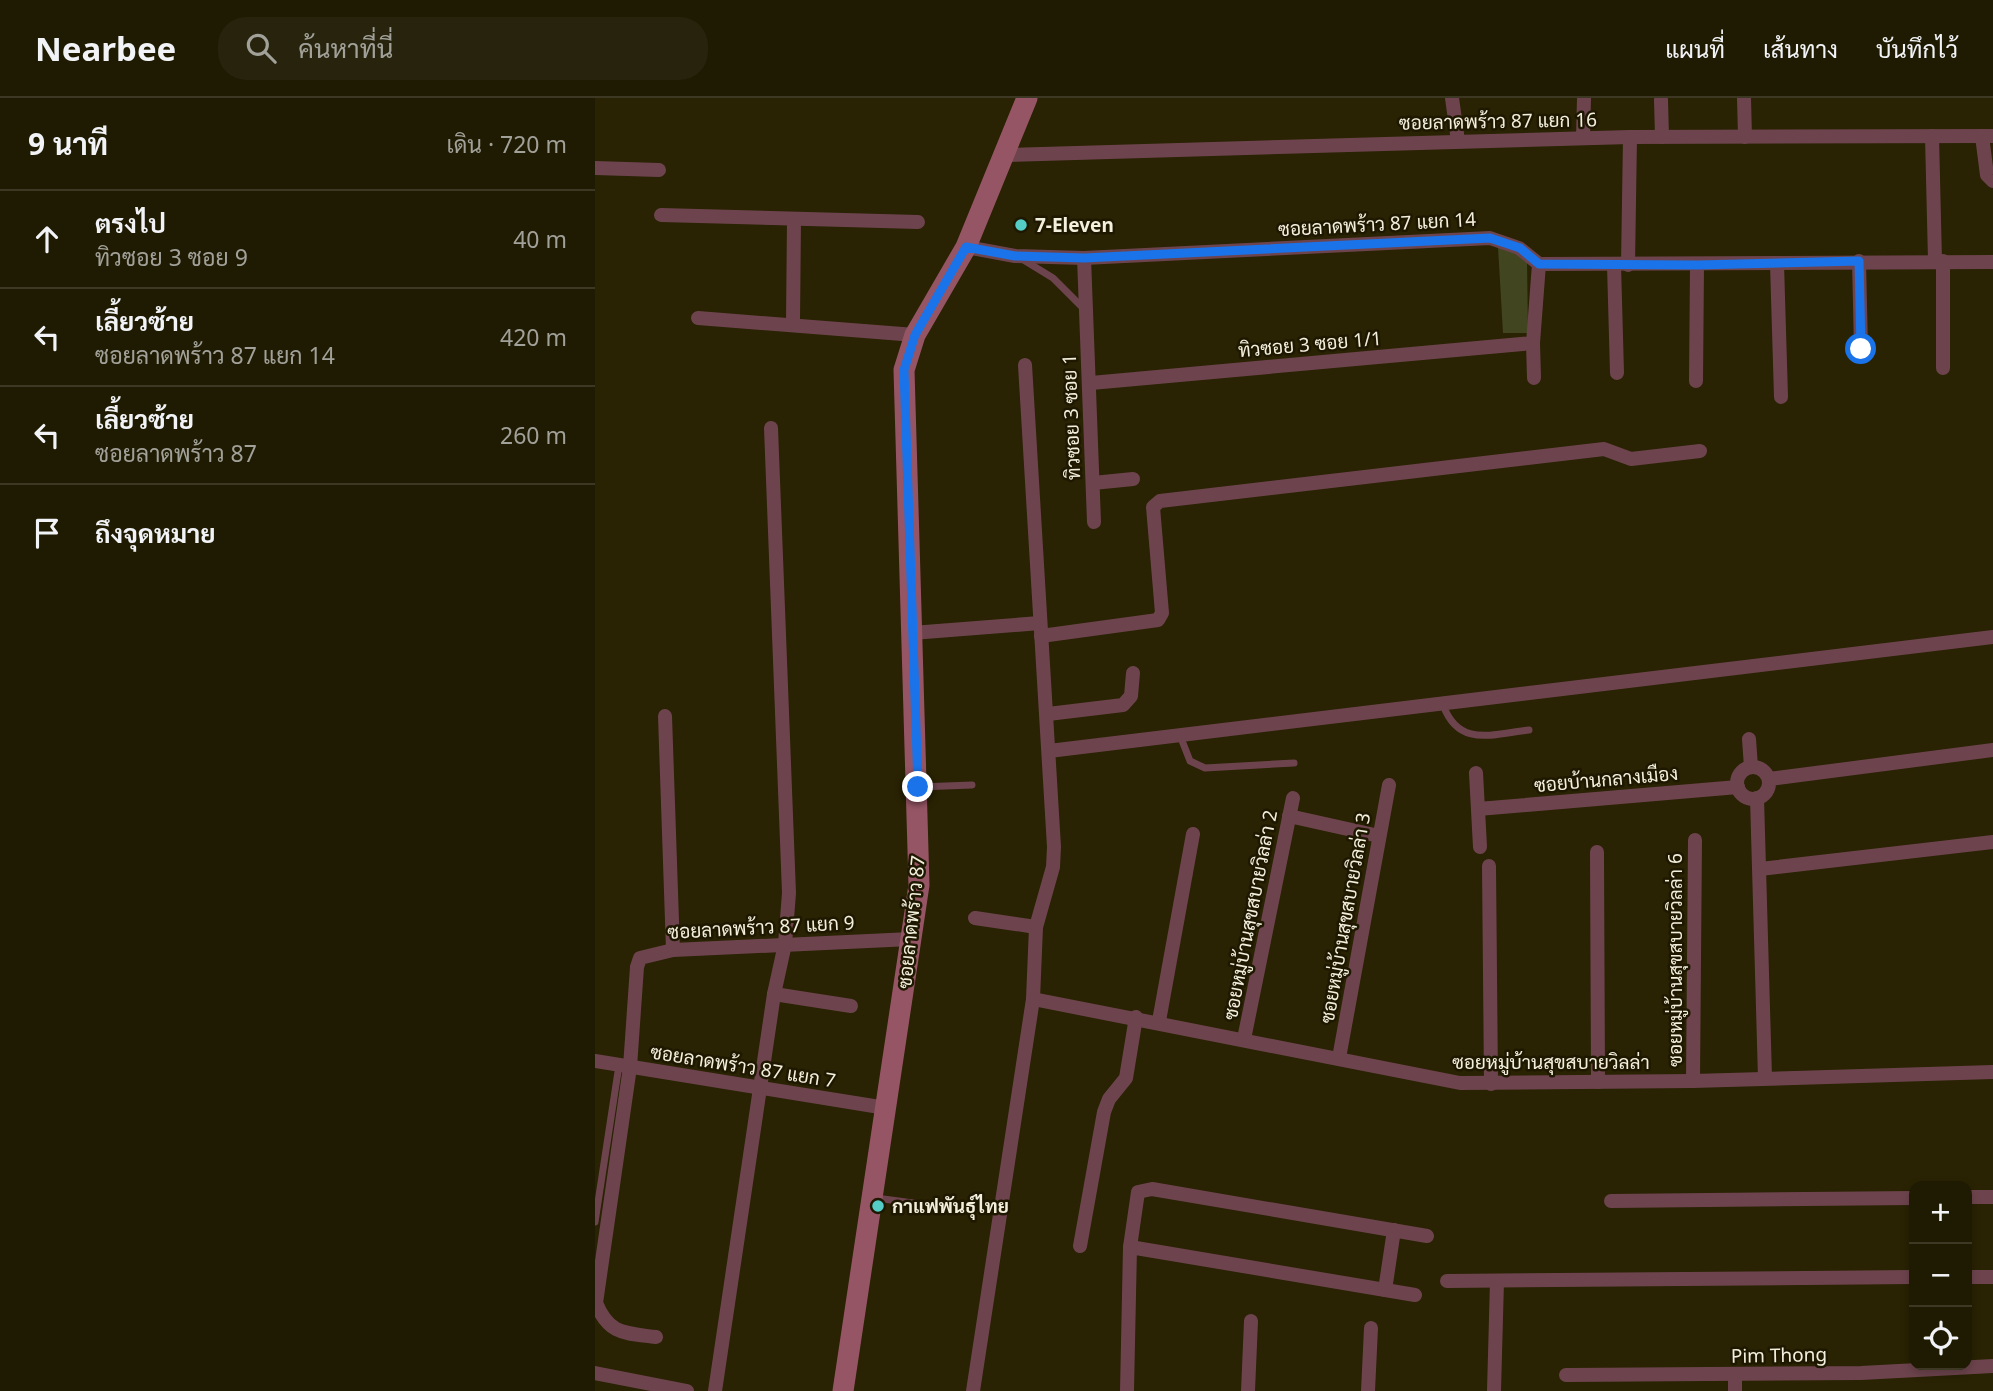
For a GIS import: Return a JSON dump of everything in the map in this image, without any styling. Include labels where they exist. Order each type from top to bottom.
[{"type":"street","name":"ซอยลาดพร้าว 87","points":[[843,1391],[919,885],[918,787],[903,391],[907,357],[915,335],[966,247],[1027,98]]},
{"type":"street","points":[[1453,98],[1458,141]]},
{"type":"street","points":[[1583,138],[1584,98]]},
{"type":"street","points":[[1744,98],[1745,137]]},
{"type":"street","points":[[1661,100],[1662,137]]},
{"type":"street","points":[[1933,135],[1943,368]]},
{"type":"street","name":"ซอยลาดพร้าว 87 แยก 16","points":[[1005,155],[1630,137],[1988,136]]},
{"type":"street","points":[[1988,136],[1987,175],[1993,181]]},
{"type":"street","points":[[1617,373],[1630,137]]},
{"type":"street","points":[[595,169],[659,170]]},
{"type":"street","points":[[661,215],[918,222]]},
{"type":"street","points":[[793,323],[794,219]]},
{"type":"street","name":"ซอยลาดพร้าว 87 แยก 14","points":[[966,247],[1015,256],[1084,258],[1490,238],[1520,248],[1539,264]]},
{"type":"street","name":"ทิวซอย 3 ซอย 1","points":[[1084,258],[1091,383],[1094,522]]},
{"type":"street","points":[[1859,261],[1861,349]]},
{"type":"street","points":[[1534,378],[1532,343],[1539,264],[1993,262]]},
{"type":"street","points":[[1777,264],[1781,397]]},
{"type":"street","points":[[1696,381],[1697,265]]},
{"type":"street","points":[[698,318],[793,323],[915,335]]},
{"type":"street","name":"ทิวซอย 3 ซอย 1/1","points":[[1091,383],[1532,343]]},
{"type":"street","points":[[973,1391],[1034,999],[1036,927],[1053,867],[1054,828],[1048,714],[1025,365]]},
{"type":"street","points":[[715,1391],[774,994],[785,944],[789,893],[772,428]]},
{"type":"street","points":[[912,633],[1041,630],[1158,620],[1162,613],[1153,507],[1160,501],[1604,449],[1631,459],[1700,451]]},
{"type":"street","points":[[1093,483],[1133,479]]},
{"type":"street","points":[[1049,751],[1181,738],[1993,638]]},
{"type":"street","points":[[1048,714],[1123,705],[1131,696],[1133,673]]},
{"type":"street","points":[[665,716],[673,950]]},
{"type":"street","points":[[1749,739],[1751,767]]},
{"type":"street","points":[[1769,779],[1993,750]]},
{"type":"street","points":[[1751,767],[1762,770],[1769,779],[1767,791],[1757,798],[1746,797],[1738,787],[1740,774],[1751,767]]},
{"type":"street","points":[[1476,773],[1480,847]]},
{"type":"street","name":"ซอยหมู่บ้านสุขสบายวิลล่า 3","points":[[1339,1058],[1389,785]]},
{"type":"street","name":"ซอยบ้านกลางเมือง","points":[[1478,809],[1738,787]]},
{"type":"street","name":"ซอยหมู่บ้านสุขสบายวิลล่า 2","points":[[1244,1039],[1293,798]]},
{"type":"street","points":[[1757,798],[1765,1078]]},
{"type":"street","points":[[1289,816],[1379,836]]},
{"type":"street","points":[[1159,1021],[1193,834]]},
{"type":"street","name":"ซอยหมู่บ้านสุขสบายวิลล่า 6","points":[[1693,1081],[1695,840]]},
{"type":"street","points":[[1759,869],[1993,842]]},
{"type":"street","points":[[1597,852],[1598,1082]]},
{"type":"street","points":[[1489,866],[1491,1084]]},
{"type":"street","points":[[975,918],[1036,927]]},
{"type":"street","name":"ซอยลาดพร้าว 87 แยก 9","points":[[656,1337],[624,1334],[610,1327],[596,1303],[637,967],[646,954],[673,950],[911,939]]},
{"type":"street","points":[[774,994],[851,1006]]},
{"type":"street","name":"ซอยหมู่บ้านสุขสบายวิลล่า","points":[[1034,999],[1159,1021],[1443,1081],[1491,1084],[1693,1081],[1993,1072]]},
{"type":"street","points":[[1080,1246],[1104,1112],[1109,1099],[1126,1077],[1136,1017]]},
{"type":"street","name":"ซอยลาดพร้าว 87 แยก 7","points":[[595,1061],[886,1108]]},
{"type":"street","points":[[1127,1391],[1130,1247],[1136,1197],[1144,1189],[1427,1236]]},
{"type":"street","points":[[1972,1197],[1993,1197]]},
{"type":"street","points":[[1611,1201],[1909,1198]]},
{"type":"street","points":[[1384,1290],[1394,1230]]},
{"type":"street","points":[[1130,1247],[1415,1295]]},
{"type":"street","points":[[1447,1280],[1909,1277]]},
{"type":"street","points":[[1972,1277],[1993,1277]]},
{"type":"street","points":[[1494,1391],[1497,1281]]},
{"type":"street","points":[[1248,1391],[1251,1321]]},
{"type":"street","points":[[1369,1391],[1371,1328]]},
{"type":"street","name":"Pim Thong","points":[[1566,1376],[1735,1375],[1993,1366]]},
{"type":"street","points":[[595,1373],[687,1391]]},
{"type":"street","points":[[1735,1375],[1735,1391]]},
{"type":"lane","points":[[1015,256],[1053,278],[1085,311]]},
{"type":"lane","points":[[1443,705],[1454,727],[1464,733],[1529,730]]},
{"type":"lane","points":[[1181,738],[1190,761],[1205,768],[1294,763]]},
{"type":"lane","points":[[918,787],[972,785]]},
{"type":"lane","points":[[595,1222],[625,1066]]},
{"type":"lane","points":[[872,1197],[943,1207]]},
{"type":"green space","points":[[1498,247],[1510,248],[1527,260],[1528,333],[1503,333]]},
{"type":"place","name":"7-Eleven","points":[[1021,225]]},
{"type":"place","name":"กาแฟพันธ์ุไทย","points":[[878,1206]]},
{"type":"route","points":[[918,787],[904,370],[915,335],[966,247],[1015,256],[1084,258],[1490,238],[1520,248],[1539,264],[1697,265],[1859,261],[1861,349]]}]
